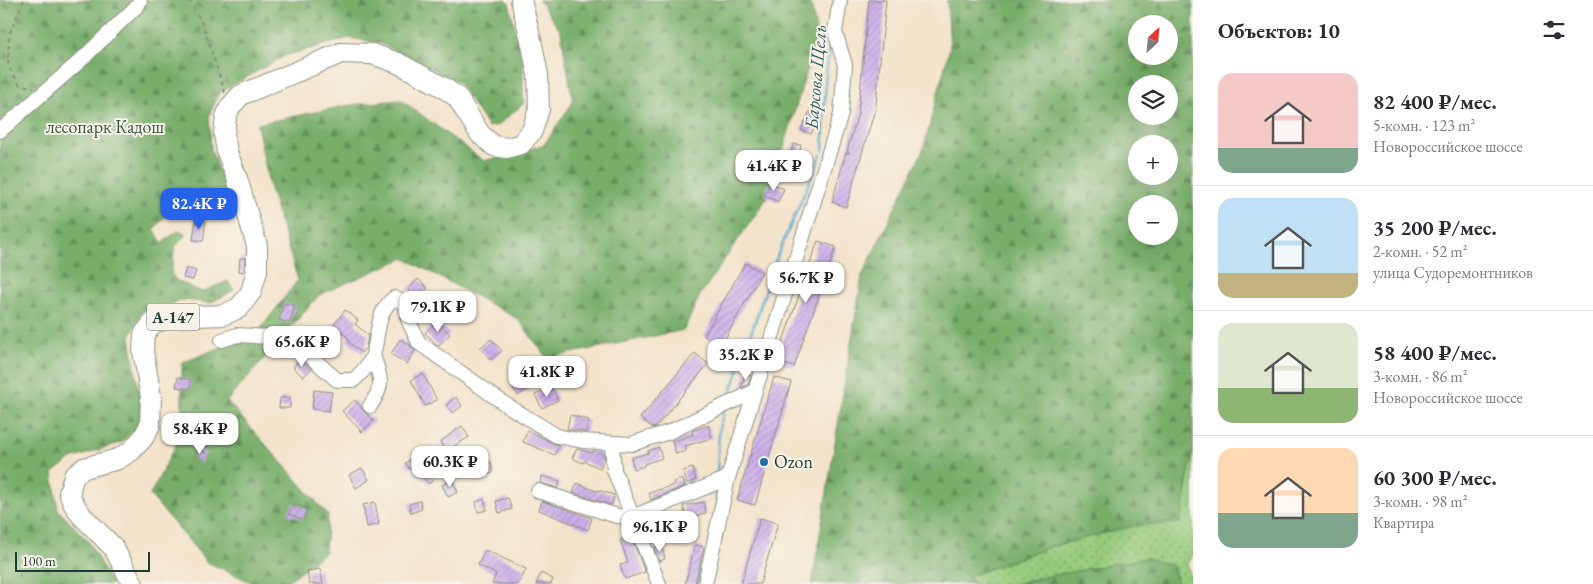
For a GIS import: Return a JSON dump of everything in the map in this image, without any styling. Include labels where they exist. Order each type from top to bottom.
[{"type":"highway","points":[[230,107],[241,95],[341,53],[372,54],[398,62],[457,97],[480,134],[494,146],[507,148],[521,144],[532,131],[539,109],[538,75],[532,40],[521,0]]},
{"type":"highway","name":"А-147","points":[[133,584],[113,547],[82,516],[69,493],[74,476],[84,468],[118,460],[131,451],[143,438],[150,425],[151,397],[143,351],[144,334],[153,323],[172,317],[223,314],[239,308],[251,292],[257,271],[257,246],[242,193],[227,152],[224,134],[226,117],[230,107]]},
{"type":"street","points":[[0,131],[49,89],[131,12],[140,0]]},
{"type":"street","points":[[705,584],[728,478],[841,114],[845,65],[835,32],[840,0]]},
{"type":"street","points":[[222,340],[237,335],[270,337],[294,342],[337,380],[354,380],[366,368],[373,355],[377,328],[386,304],[394,298],[404,302],[409,322],[419,343],[505,404],[557,436],[612,444],[631,444],[669,432],[754,392]]},
{"type":"street","points":[[370,406],[378,394],[381,379],[373,355]]},
{"type":"street","points":[[612,444],[614,470],[659,584]]},
{"type":"street","points":[[538,491],[617,516],[632,517],[728,478]]},
{"type":"path","points":[[24,0],[9,35],[8,66],[20,85],[49,89]]},
{"type":"path","points":[[189,0],[203,25],[230,107]]},
{"type":"green space","name":"лесопарк Кадош","points":[[0,0],[506,0],[509,3],[523,63],[523,104],[498,125],[488,127],[457,81],[380,43],[349,38],[284,56],[220,92],[209,115],[211,150],[234,211],[204,208],[184,196],[154,229],[162,243],[179,230],[186,234],[175,247],[171,273],[176,280],[202,292],[228,281],[234,290],[210,303],[184,300],[142,312],[130,336],[143,421],[122,442],[72,459],[53,473],[58,510],[88,541],[112,584],[0,584]]},
{"type":"green space","points":[[539,0],[810,0],[817,35],[771,192],[700,295],[684,330],[547,358],[518,319],[404,258],[319,295],[227,401],[328,515],[325,552],[284,584],[255,584],[207,562],[150,495],[182,433],[182,363],[258,332],[298,280],[269,185],[257,124],[350,105],[401,100],[484,161],[544,145],[573,102],[561,32]]},
{"type":"green space","points":[[947,0],[1193,0],[1193,448],[1180,523],[1137,525],[1053,546],[969,576],[975,584],[812,584],[862,276],[923,150],[950,47]]},
{"type":"green space","points":[[1193,448],[1193,555],[1187,564],[1193,584],[1178,584],[1173,566],[1146,558],[1015,584],[975,584],[969,576],[1053,546],[1137,525],[1180,523]]},
{"type":"green space","points":[[1146,558],[1173,566],[1178,584],[1015,584],[1044,577]]},
{"type":"building","points":[[869,0],[886,0],[875,113],[846,207],[832,202],[846,153],[850,153],[847,151],[858,113]]},
{"type":"building","points":[[810,111],[819,116],[811,134],[801,130]]},
{"type":"building","points":[[793,144],[801,145],[799,156],[791,154]]},
{"type":"building","points":[[770,183],[784,189],[778,202],[764,195]]},
{"type":"building","points":[[186,204],[188,216],[179,217],[177,206]]},
{"type":"building","points":[[196,219],[206,221],[203,241],[193,240]]},
{"type":"building","points":[[818,241],[836,247],[794,367],[776,361]]},
{"type":"building","points":[[240,258],[245,258],[244,272],[239,271]]},
{"type":"building","points":[[745,263],[762,272],[721,346],[704,336]]},
{"type":"building","points":[[186,268],[196,271],[193,280],[183,278]]},
{"type":"building","points":[[418,279],[428,288],[417,299],[408,290]]},
{"type":"building","points":[[284,303],[295,306],[290,323],[279,320]]},
{"type":"building","points":[[345,310],[358,320],[355,324],[368,335],[366,348],[361,353],[347,340],[349,338],[333,326]]},
{"type":"building","points":[[437,321],[450,334],[438,346],[425,333]]},
{"type":"building","points":[[400,339],[410,345],[415,351],[407,364],[391,354]]},
{"type":"building","points":[[491,339],[502,351],[491,360],[480,348]]},
{"type":"building","points":[[695,353],[708,364],[656,427],[653,428],[640,418]]},
{"type":"building","points":[[300,359],[311,369],[303,377],[293,367]]},
{"type":"building","points":[[423,374],[437,400],[425,406],[411,380]]},
{"type":"building","points":[[745,374],[751,376],[748,385],[741,388]]},
{"type":"building","points":[[178,377],[191,380],[190,389],[176,387]]},
{"type":"building","points":[[774,377],[791,382],[755,505],[737,500]]},
{"type":"building","points":[[524,379],[529,388],[518,396],[512,387]]},
{"type":"building","points":[[551,387],[558,400],[542,408],[535,395]]},
{"type":"building","points":[[314,390],[332,392],[329,411],[312,409]]},
{"type":"building","points":[[456,397],[462,406],[453,413],[446,405]]},
{"type":"building","points":[[280,398],[290,398],[290,408],[279,408]]},
{"type":"building","points":[[355,400],[374,421],[362,432],[342,411]]},
{"type":"building","points":[[570,415],[589,420],[586,432],[567,429]]},
{"type":"building","points":[[708,425],[712,438],[685,446],[686,451],[676,454],[672,441],[693,435],[692,431]]},
{"type":"building","points":[[462,426],[469,437],[446,451],[440,442]]},
{"type":"building","points":[[528,430],[559,445],[555,455],[523,442]]},
{"type":"building","points":[[659,447],[662,458],[634,469],[631,458],[648,453],[648,451]]},
{"type":"building","points":[[198,448],[206,453],[201,463],[193,458]]},
{"type":"building","points":[[577,449],[592,453],[594,450],[604,455],[600,468],[572,458]]},
{"type":"building","points":[[416,455],[422,465],[433,476],[429,484],[414,466],[409,469],[405,463]]},
{"type":"building","points":[[491,462],[493,473],[478,477],[475,465]]},
{"type":"building","points":[[362,468],[369,480],[356,488],[349,475]]},
{"type":"building","points":[[693,468],[696,480],[687,483],[683,471]]},
{"type":"building","points":[[542,476],[560,481],[558,488],[540,483]]},
{"type":"building","points":[[683,479],[685,486],[651,500],[649,493],[674,485],[673,482]]},
{"type":"building","points":[[452,480],[458,492],[448,497],[442,485]]},
{"type":"building","points":[[577,483],[598,492],[598,490],[614,495],[612,505],[573,493]]},
{"type":"building","points":[[508,498],[512,509],[499,513],[496,501]]},
{"type":"building","points":[[484,499],[487,510],[478,512],[476,502]]},
{"type":"building","points":[[420,501],[422,509],[411,513],[409,504]]},
{"type":"building","points":[[542,501],[592,518],[588,530],[539,510]]},
{"type":"building","points":[[375,502],[379,524],[367,527],[363,505]]},
{"type":"building","points":[[703,502],[706,513],[687,519],[683,506]]},
{"type":"building","points":[[293,503],[307,509],[303,520],[288,514]]},
{"type":"building","points":[[660,517],[663,528],[648,533],[644,522]]},
{"type":"building","points":[[760,518],[778,523],[760,584],[741,584]]},
{"type":"building","points":[[631,536],[645,572],[625,579],[620,565],[628,563],[620,540]]},
{"type":"building","points":[[695,545],[704,547],[695,584],[685,584]]},
{"type":"building","points":[[662,546],[665,559],[659,561],[654,548]]},
{"type":"building","points":[[485,550],[526,569],[519,584],[492,584],[496,574],[478,565]]},
{"type":"building","points":[[320,569],[323,584],[309,584],[307,571]]},
{"type":"building","points":[[541,573],[553,579],[551,584],[536,584]]},
{"type":"waterway","name":"Барсова Щель","points":[[823,150],[826,72],[831,39]]},
{"type":"waterway","name":"Барсова Щель","points":[[729,398],[778,254],[821,155]]},
{"type":"waterway","name":"Барсова Щель","points":[[717,476],[719,428],[724,412]]},
{"type":"waterway","name":"Барсова Щель","points":[[716,501],[717,487]]},
{"type":"waterway","name":"Барсова Щель","points":[[697,584],[701,569]]},
{"type":"place","name":"Ozon","points":[[764,462]]}]
